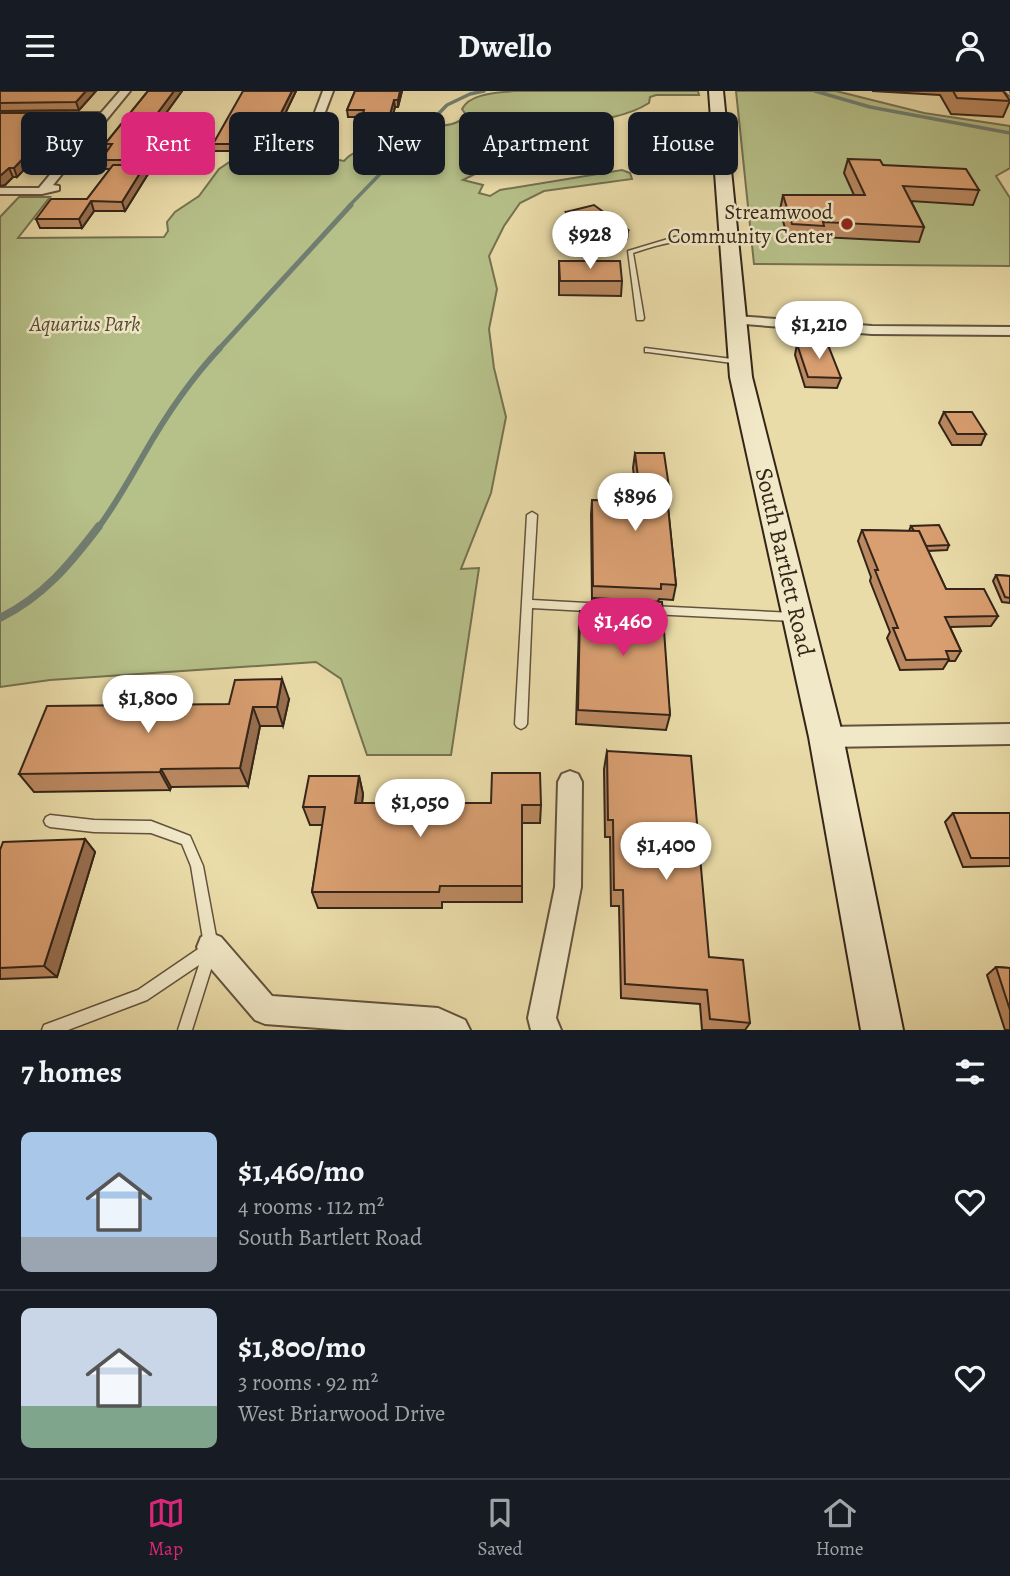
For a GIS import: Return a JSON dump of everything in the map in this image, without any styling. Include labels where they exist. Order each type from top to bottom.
[{"type":"main road","name":"South Bartlett Road","points":[[716,91],[718,112]]},
{"type":"main road","name":"South Bartlett Road","points":[[723,175],[740,362],[826,737],[881,1030]]},
{"type":"street","points":[[107,112],[125,91]]},
{"type":"street","points":[[320,112],[328,91]]},
{"type":"street","points":[[0,116],[21,116]]},
{"type":"street","points":[[42,191],[55,175]]},
{"type":"street","points":[[0,191],[42,191],[61,187]]},
{"type":"street","points":[[736,320],[872,330],[1010,331]]},
{"type":"street","points":[[826,737],[1010,734]]},
{"type":"street","points":[[546,1030],[542,1018],[568,887],[570,782]]},
{"type":"street","points":[[211,947],[265,1010],[438,1022],[454,1030]]},
{"type":"lane","points":[[640,318],[630,252],[672,237],[692,234],[729,237]]},
{"type":"lane","points":[[648,350],[740,362]]},
{"type":"lane","points":[[521,724],[532,515]]},
{"type":"lane","points":[[527,604],[622,609]]},
{"type":"lane","points":[[635,609],[798,617]]},
{"type":"lane","points":[[50,821],[94,826],[151,827],[186,840],[197,866],[211,947],[185,1030]]},
{"type":"lane","points":[[48,1030],[142,995],[211,947]]},
{"type":"green space","points":[[698,91],[699,95],[656,95],[650,97],[649,103],[614,116],[614,112],[464,112],[462,109],[471,100],[493,93]]},
{"type":"green space","points":[[736,91],[836,91],[924,113],[1010,126],[1010,168],[996,176],[1010,198],[1010,266],[754,264]]},
{"type":"green space","name":"Aquarius Park","points":[[459,121],[459,175],[473,175],[463,180],[483,185],[479,193],[490,196],[500,190],[592,175],[614,175],[614,171],[622,170],[628,172],[632,179],[544,191],[520,203],[504,226],[489,256],[497,289],[489,329],[494,368],[506,417],[491,493],[461,569],[479,568],[451,755],[367,755],[341,679],[316,662],[50,680],[0,687],[0,217],[19,197],[50,197],[18,238],[164,237],[168,231],[167,222],[175,212],[199,196],[219,169],[229,162],[229,175],[339,175],[339,160],[344,161],[353,153],[353,175],[445,175],[445,125]]},
{"type":"building","points":[[0,91],[86,91],[76,102],[0,103]]},
{"type":"building","points":[[148,91],[174,91],[158,112],[131,112]]},
{"type":"building","points":[[243,91],[292,91],[282,112],[231,112]]},
{"type":"building","points":[[355,91],[400,91],[391,112],[347,110]]},
{"type":"building","points":[[953,91],[1003,91],[1010,101],[957,98]]},
{"type":"building","points":[[0,113],[21,113],[21,161],[0,176]]},
{"type":"building","points":[[229,116],[229,144],[215,144]]},
{"type":"building","points":[[121,124],[121,160],[107,160],[107,151],[112,144],[107,144]]},
{"type":"building","points":[[848,159],[880,160],[883,165],[966,169],[979,190],[903,186],[924,227],[823,222],[824,226],[792,224],[783,195],[865,195]]},
{"type":"building","points":[[113,165],[121,165],[121,175],[139,175],[122,202],[91,201],[79,219],[36,219],[51,199],[87,199]]},
{"type":"building","points":[[594,205],[628,230],[599,237],[566,212]]},
{"type":"building","points":[[559,261],[620,261],[622,281],[560,281]]},
{"type":"building","points":[[797,344],[828,345],[841,378],[808,377]]},
{"type":"building","points":[[944,412],[972,412],[986,434],[957,434]]},
{"type":"building","points":[[635,453],[664,453],[676,585],[661,584],[661,589],[593,586],[592,500],[641,502]]},
{"type":"building","points":[[939,525],[949,545],[926,546],[919,531],[914,531],[911,526]]},
{"type":"building","points":[[862,530],[919,531],[946,589],[984,589],[998,616],[945,617],[961,651],[946,651],[949,659],[906,660],[893,628],[898,628]]},
{"type":"building","points":[[996,575],[1010,576],[1010,598],[1005,597]]},
{"type":"building","points":[[594,598],[662,602],[670,715],[578,710],[580,611],[594,612]]},
{"type":"building","points":[[282,679],[277,707],[253,707],[240,768],[19,774],[47,706],[229,704],[235,680]]},
{"type":"building","points":[[607,751],[691,756],[709,957],[743,960],[750,1023],[710,1019],[707,990],[625,984],[623,890],[614,890],[613,820],[608,820]]},
{"type":"building","points":[[492,773],[540,773],[541,805],[522,805],[522,886],[440,886],[439,892],[312,892],[325,807],[303,807],[309,776],[359,776],[355,803],[491,803]]},
{"type":"building","points":[[953,813],[1010,813],[1010,858],[971,858]]},
{"type":"building","points":[[85,839],[44,966],[0,968],[0,850],[3,842]]},
{"type":"building","points":[[996,967],[1010,968],[1010,1010]]},
{"type":"waterway","points":[[349,206],[447,105],[470,94],[484,91]]},
{"type":"waterway","points":[[815,91],[870,107],[1010,133]]},
{"type":"waterway","points":[[219,349],[351,205]]},
{"type":"waterway","points":[[98,528],[170,412],[220,348]]},
{"type":"waterway","points":[[0,618],[30,600],[55,578],[99,526]]},
{"type":"place","name":"Streamwood Community Center","points":[[847,224]]}]
